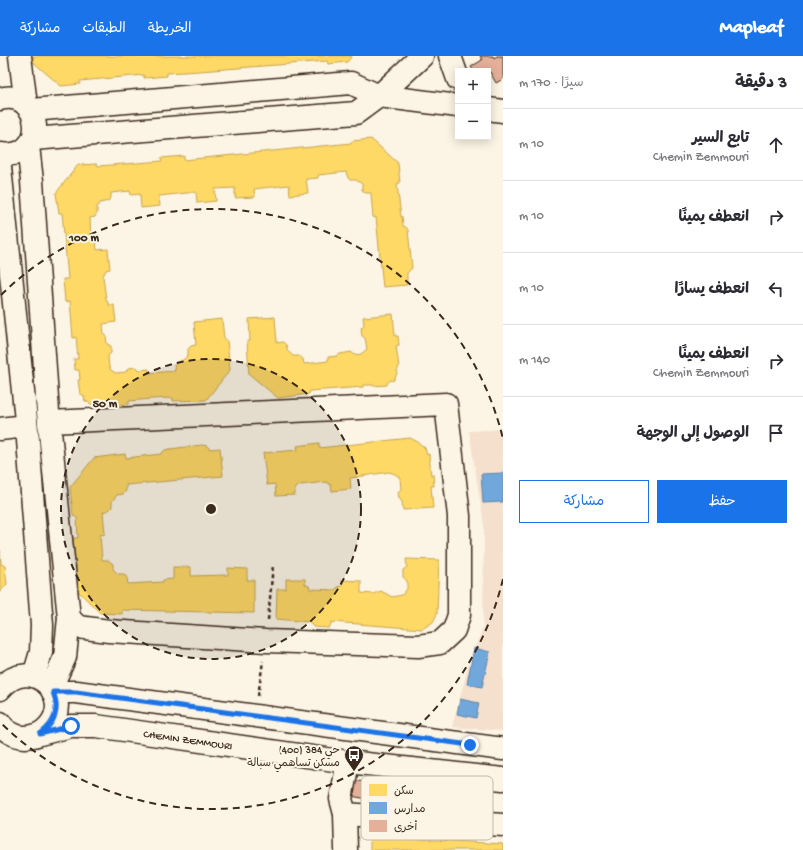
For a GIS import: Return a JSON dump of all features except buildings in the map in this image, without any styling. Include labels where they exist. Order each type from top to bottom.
[{"type":"street","points":[[20,56],[29,107],[36,124],[30,142],[32,182],[49,425],[69,618],[65,657],[46,685]]},
{"type":"street","points":[[0,154],[14,154],[22,151],[30,142],[356,113],[379,96],[422,56]]},
{"type":"street","points":[[450,56],[455,70]]},
{"type":"street","points":[[0,99],[5,97],[16,99],[29,107],[351,83],[379,96],[455,106]]},
{"type":"street","points":[[491,109],[503,111]]},
{"type":"street","points":[[0,167],[26,427],[42,625],[40,652],[46,685],[56,704],[55,716],[46,729],[40,734]]},
{"type":"street","points":[[49,425],[446,404],[459,516],[459,615],[454,630],[440,642],[411,646],[266,641],[109,631],[78,627],[69,618]]},
{"type":"street","points":[[38,408],[49,425],[46,444],[36,445],[26,427],[29,411],[38,408]]},
{"type":"street","points":[[0,429],[26,427]]},
{"type":"street","points":[[2,685],[14,677],[24,675],[46,685],[76,692],[503,750]]},
{"type":"street","name":"CHEMIN ZEMMOURI","points":[[3,729],[24,737],[32,737],[71,726],[96,726],[348,762],[476,776]]},
{"type":"street","points":[[346,850],[344,814],[341,799],[348,762]]},
{"type":"street","name":"CHEMIN ZEMMOURI","points":[[493,778],[503,779]]},
{"type":"street","points":[[344,814],[361,815]]},
{"type":"street","points":[[493,824],[503,825]]},
{"type":"shaded area","points":[[503,429],[503,731],[452,727],[468,667],[483,627],[484,525],[469,431]]},
{"type":"place","name":"حي 384 (400) مسكن تساهمي سبالة","points":[[354,772]]},
{"type":"route","points":[[71,726],[40,734],[52,723],[55,716],[57,708],[56,699],[53,692],[76,692],[470,745]]}]
